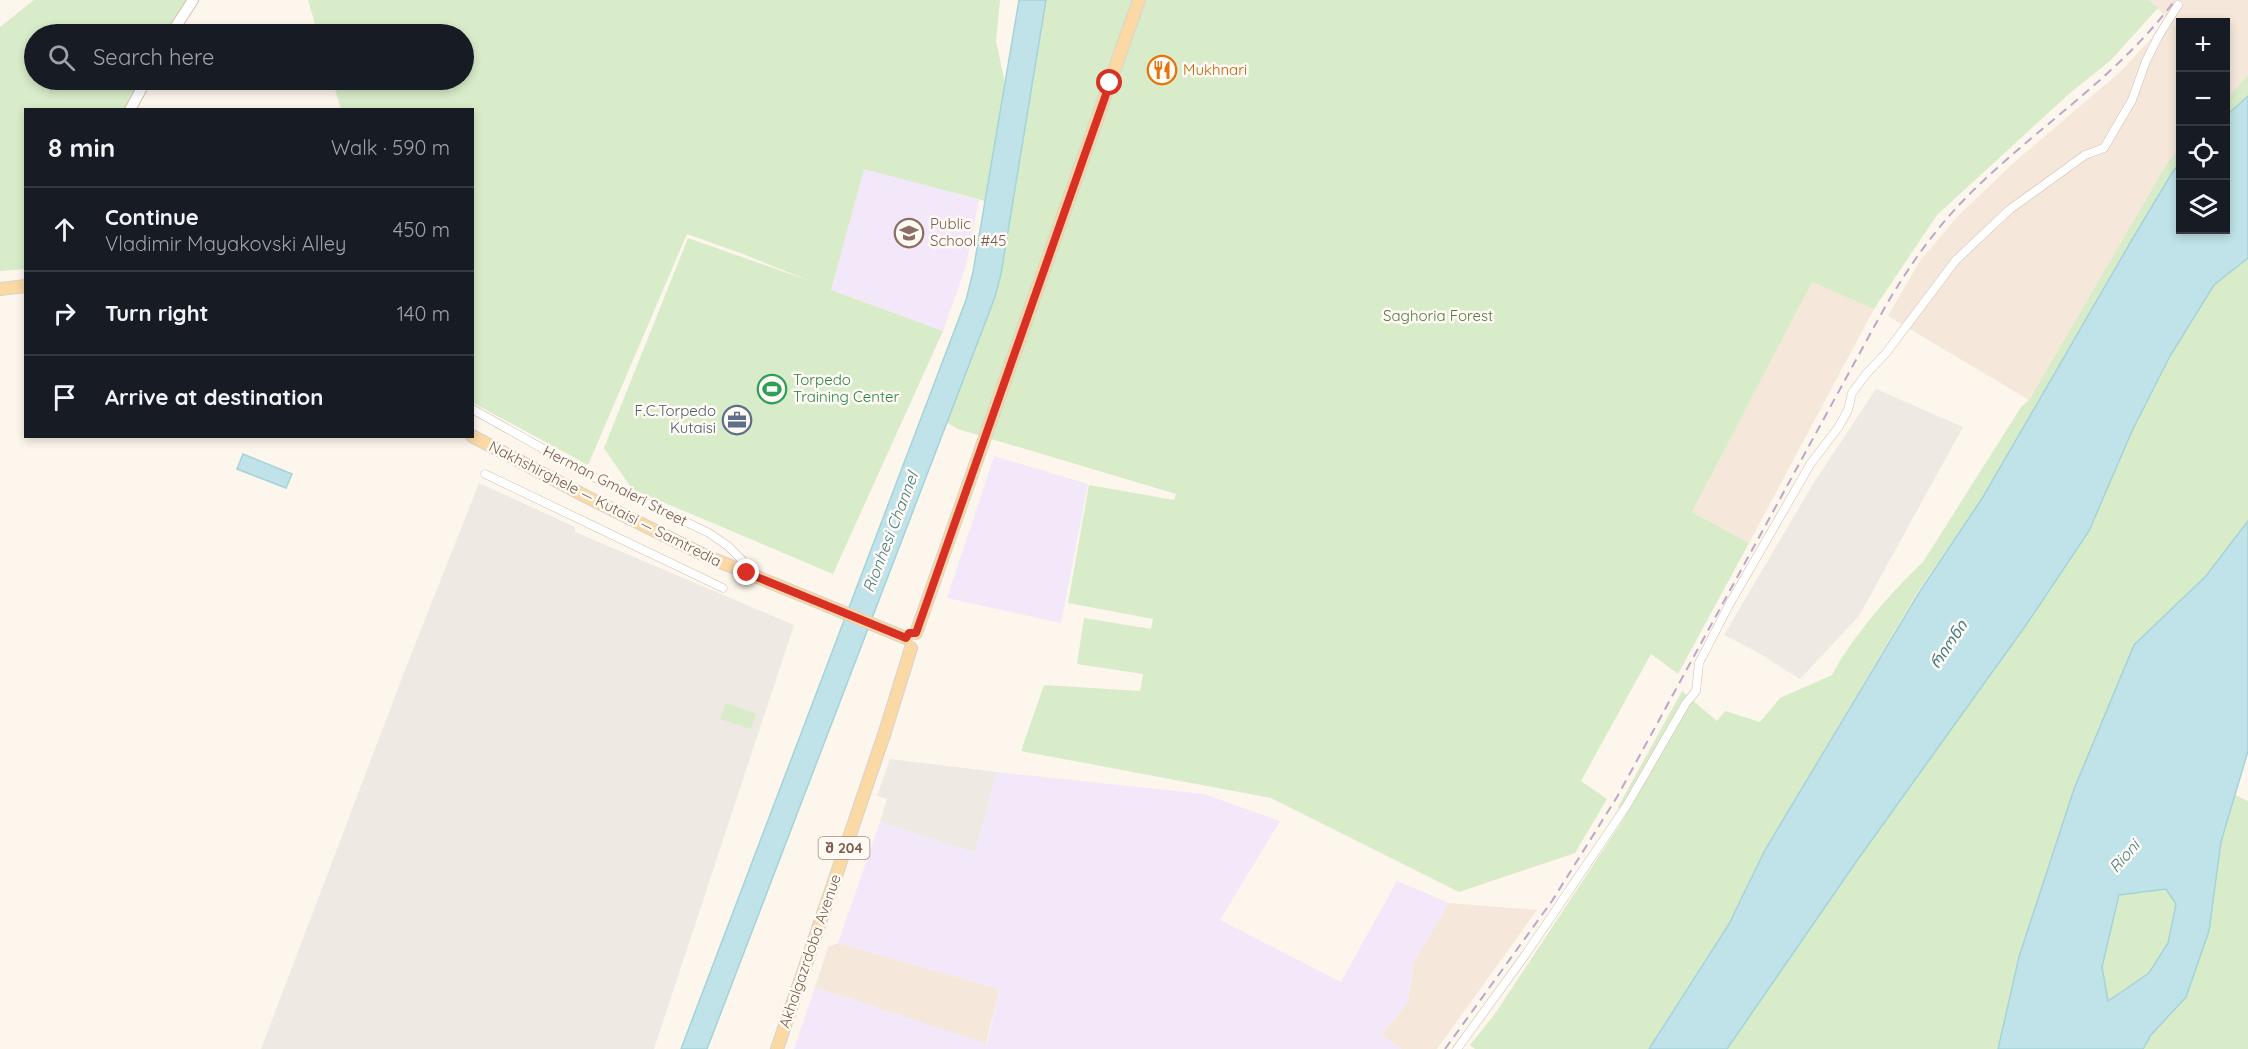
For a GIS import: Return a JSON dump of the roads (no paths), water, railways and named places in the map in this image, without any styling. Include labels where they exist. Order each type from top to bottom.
[{"type":"main road","name":"Akhalgazrdoba Avenue","points":[[777,1049],[885,732],[911,640],[1139,0]]},
{"type":"main road","points":[[0,289],[24,286]]},
{"type":"main road","name":"Nakhshirghele — Kutaisi — Samtredia","points":[[474,437],[706,556],[911,640]]},
{"type":"street","points":[[177,24],[193,0]]},
{"type":"street","points":[[1457,1049],[1526,954],[1623,810],[1686,703],[1696,691],[1699,663],[1729,605],[1811,463],[1838,428],[1848,410],[1852,393],[1867,373],[1887,353],[1956,260],[2009,210],[2034,191],[2085,155],[2104,148],[2132,100],[2146,61],[2178,5]]},
{"type":"street","points":[[131,108],[141,90]]},
{"type":"street","name":"Herman Gmaieri Street","points":[[474,410],[599,480],[709,533],[728,546],[741,559],[747,573]]},
{"type":"street","points":[[485,474],[723,588]]},
{"type":"water","name":"Rionhesi Channel","points":[[1019,0],[1046,0],[1001,274],[995,297],[707,1049],[681,1049],[966,300],[973,272]]},
{"type":"water","name":"რიონი","points":[[2248,96],[2248,258],[2214,285],[2170,356],[2132,431],[2089,531],[2026,625],[1856,862],[1727,1049],[1649,1049],[1729,924],[1765,850],[1920,591],[1983,497],[2176,168],[2176,234],[2230,234],[2230,112]]},
{"type":"water","points":[[243,454],[292,474],[286,488],[237,469]]},
{"type":"water","name":"Rioni","points":[[2248,521],[2248,751],[2221,842],[2209,931],[2186,997],[2151,1035],[2143,1049],[1998,1049],[2019,957],[2074,789],[2134,645],[2206,576]],"holes":[[[2166,889],[2176,904],[2168,943],[2149,973],[2108,1001],[2102,967],[2119,895]]]},
{"type":"railway","points":[[1445,1049],[1552,901],[1617,797],[1902,279],[1952,212],[2006,160],[2108,73],[2154,26],[2175,0]]},
{"type":"place","name":"Mukhnari","points":[[1162,70]]},
{"type":"place","name":"Public School #45","points":[[909,233]]},
{"type":"place","name":"Torpedo Training Center","points":[[772,389]]},
{"type":"place","name":"F.C.Torpedo Kutaisi","points":[[737,420]]},
{"type":"park label","name":"Saghoria Forest","points":[[1438,316]]}]
